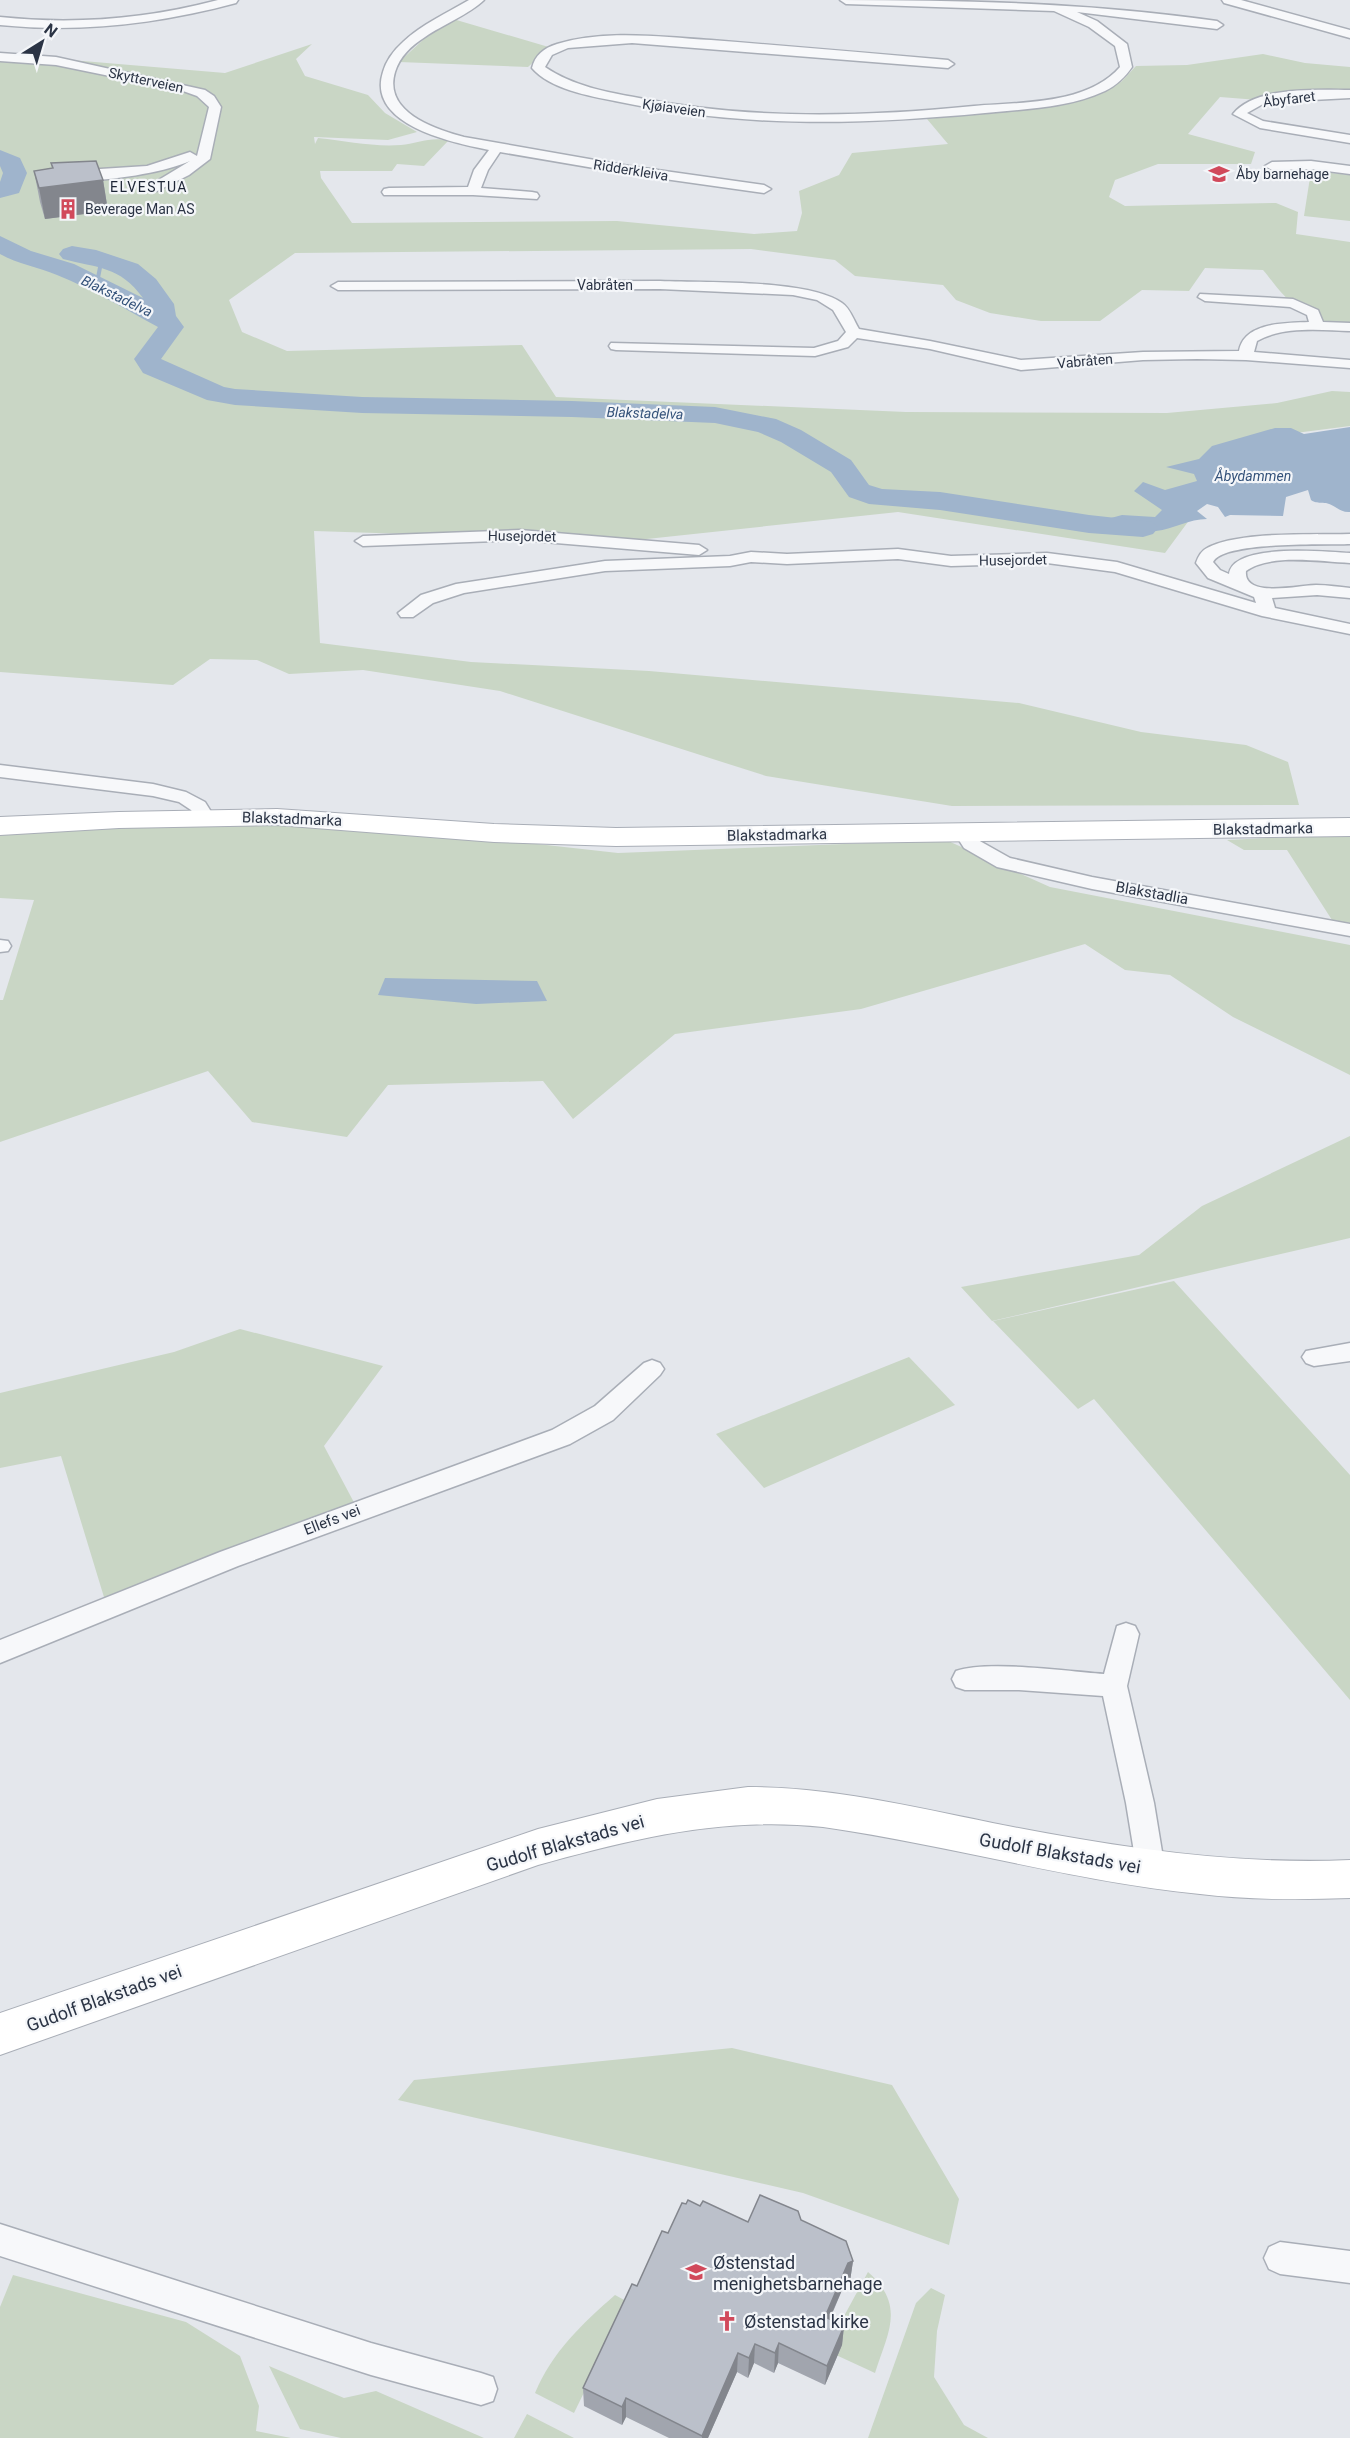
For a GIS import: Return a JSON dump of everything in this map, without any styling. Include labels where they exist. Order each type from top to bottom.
[{"type":"main road","name":"Blakstadmarka","points":[[0,826],[206,818],[322,819],[550,836],[965,834],[1350,827]]},
{"type":"main road","name":"Gudolf Blakstads vei","points":[[0,2034],[538,1847],[664,1815],[750,1805],[830,1809],[1083,1859],[1151,1869],[1235,1878],[1303,1881],[1350,1879]]},
{"type":"street","points":[[0,21],[30,24],[106,24],[160,18],[232,0]]},
{"type":"street","name":"Ridderkleiva","points":[[478,0],[410,42],[396,57],[384,84],[386,94],[393,105],[421,126],[452,138],[497,147],[629,170],[764,189]]},
{"type":"street","name":"Kjøiaveien","points":[[846,0],[1055,7],[1128,12],[1217,25]]},
{"type":"street","points":[[1228,0],[1350,34]]},
{"type":"street","name":"Kjøiaveien","points":[[948,64],[686,43],[614,41],[580,43],[558,48],[542,57],[538,68],[580,88],[642,104],[749,117],[833,121],[901,118],[1058,100],[1092,91],[1122,75],[1126,67],[1121,44],[1093,24],[1055,7]]},
{"type":"street","name":"Skytterveien","points":[[0,57],[31,58],[78,65],[186,88],[210,99],[215,107],[205,156],[184,172],[157,187]]},
{"type":"street","name":"Åbyfaret","points":[[1350,94],[1295,95],[1251,104],[1239,114],[1260,124],[1350,139]]},
{"type":"street","points":[[55,175],[104,173],[168,165],[185,159],[208,144]]},
{"type":"street","points":[[473,191],[481,170],[497,147]]},
{"type":"street","points":[[1272,166],[1311,165],[1350,170]]},
{"type":"street","points":[[389,192],[473,191],[532,196]]},
{"type":"street","name":"Vabråten","points":[[338,286],[660,285],[793,291],[822,297],[839,307],[854,333],[930,345],[1021,365],[1143,356],[1246,356],[1350,364]]},
{"type":"street","points":[[1205,297],[1293,303],[1313,313],[1317,325]]},
{"type":"street","points":[[1246,356],[1248,345],[1254,336],[1317,325],[1350,327]]},
{"type":"street","points":[[616,346],[816,352],[843,344],[854,333]]},
{"type":"street","name":"Husejordet","points":[[363,541],[520,535],[787,559],[898,554],[938,561],[1047,558],[1117,567],[1268,612],[1350,630]]},
{"type":"street","points":[[1350,539],[1240,544],[1217,549],[1206,556],[1204,563],[1214,574],[1262,594],[1317,590],[1350,593]]},
{"type":"street","name":"Husejordet","points":[[407,613],[426,599],[486,584],[605,566],[730,561],[751,557]]},
{"type":"street","points":[[1242,585],[1237,578],[1238,569],[1250,560],[1266,557],[1350,558]]},
{"type":"street","points":[[1262,594],[1266,600],[1268,612]]},
{"type":"street","points":[[0,771],[153,790],[186,798],[198,806],[206,818]]},
{"type":"street","name":"Blakstadlia","points":[[965,834],[971,844],[1004,863],[1092,883],[1350,930]]},
{"type":"street","points":[[1314,1357],[1350,1352]]},
{"type":"street","name":"Ellefs vei","points":[[0,1652],[229,1559],[561,1437],[604,1413],[652,1369]]},
{"type":"street","name":"Gudolf Blakstads vei","points":[[1126,1634],[1114,1686],[1140,1803],[1151,1869]]},
{"type":"street","points":[[965,1679],[1019,1679],[1114,1686]]},
{"type":"street","points":[[0,2240],[371,2359],[481,2389]]},
{"type":"street","points":[[1280,2258],[1350,2267]]},
{"type":"green space","points":[[453,19],[552,48],[528,67],[399,62],[424,39]]},
{"type":"green space","points":[[312,44],[296,59],[305,76],[368,95],[385,113],[417,132],[388,140],[314,137],[315,144],[318,138],[380,145],[401,145],[436,139],[448,141],[424,166],[397,164],[392,171],[320,171],[321,178],[352,223],[617,221],[754,234],[797,231],[802,213],[799,191],[839,175],[852,153],[948,144],[927,119],[1054,105],[1121,82],[1136,66],[1187,65],[1263,54],[1305,63],[1350,67],[1350,92],[1258,100],[1220,97],[1188,134],[1255,152],[1251,164],[1158,164],[1115,180],[1109,197],[1125,206],[1276,203],[1298,212],[1296,234],[1350,242],[1350,324],[1325,323],[1311,307],[1289,300],[1263,270],[1205,268],[1189,291],[1142,290],[1100,321],[1041,321],[990,313],[956,300],[943,285],[855,276],[835,260],[751,249],[295,253],[229,300],[242,332],[287,351],[522,345],[556,397],[906,412],[1167,413],[1277,403],[1332,391],[1350,392],[1350,426],[1249,439],[1165,553],[898,512],[628,541],[314,531],[320,643],[471,662],[649,671],[1019,703],[1141,732],[1246,745],[1288,762],[1299,805],[952,806],[766,776],[500,691],[363,670],[289,674],[257,660],[210,659],[173,685],[0,672],[0,54],[225,73]]},
{"type":"green space","points":[[1311,171],[1350,175],[1350,221],[1304,216]]},
{"type":"green space","points":[[175,821],[374,826],[618,853],[946,840],[1050,887],[1350,945],[1350,1075],[1233,1017],[1170,975],[1125,970],[1085,944],[861,1009],[675,1034],[573,1119],[543,1081],[388,1085],[347,1137],[252,1122],[208,1071],[0,1142],[0,1000],[3,1000],[34,900],[0,898],[0,830]]},
{"type":"green space","points":[[1350,834],[1350,923],[1332,920],[1287,850],[1244,850],[1227,840]]},
{"type":"green space","points":[[1350,1136],[1350,1238],[992,1321],[961,1287],[1139,1255],[1202,1206]]},
{"type":"green space","points":[[1174,1281],[1350,1475],[1350,1700],[1094,1399],[1078,1409],[993,1321]]},
{"type":"green space","points":[[240,1329],[383,1366],[324,1446],[358,1510],[107,1607],[61,1456],[0,1468],[0,1393],[174,1352]]},
{"type":"green space","points":[[909,1357],[955,1405],[764,1488],[716,1434]]},
{"type":"green space","points":[[732,2048],[892,2085],[959,2199],[949,2245],[803,2193],[398,2100],[414,2080]]},
{"type":"green space","points":[[868,2272],[880,2284],[887,2296],[891,2320],[875,2373],[836,2355],[823,2337],[833,2315],[843,2318]]},
{"type":"green space","points":[[13,2275],[186,2322],[240,2356],[259,2406],[256,2431],[291,2438],[0,2438],[0,2307]]},
{"type":"green space","points":[[931,2288],[945,2295],[937,2331],[934,2377],[964,2425],[988,2438],[868,2438],[916,2303]]},
{"type":"green space","points":[[615,2295],[628,2302],[574,2413],[535,2393],[559,2352],[580,2328]]},
{"type":"green space","points":[[269,2366],[344,2398],[376,2391],[484,2438],[341,2438],[300,2429]]},
{"type":"green space","points":[[527,2414],[574,2438],[514,2438]]},
{"type":"water","name":"Åbydammen","points":[[1350,427],[1350,512],[1311,500],[1308,490],[1286,497],[1283,516],[1230,515],[1225,517],[1218,507],[1207,504],[1197,511],[1207,519],[1147,532],[1108,530],[1082,519],[1100,521],[1122,515],[1155,517],[1162,510],[1134,491],[1143,482],[1165,490],[1197,481],[1194,474],[1166,467],[1199,459],[1212,446],[1275,428],[1291,428],[1304,434]]},
{"type":"water","points":[[385,978],[537,981],[547,1001],[476,1004],[378,995]]},
{"type":"building","points":[[96,161],[103,180],[39,188],[34,171],[53,168],[51,163]]},
{"type":"building","name":"Østenstad kirke","points":[[760,2195],[798,2211],[801,2220],[846,2241],[853,2261],[848,2263],[825,2317],[844,2326],[827,2366],[779,2343],[775,2353],[755,2344],[749,2358],[738,2353],[702,2436],[626,2398],[622,2407],[583,2388],[632,2284],[637,2286],[662,2231],[668,2233],[682,2203],[686,2204],[688,2200],[700,2206],[703,2201],[748,2222]]},
{"type":"waterway","name":"Blakstadelva","points":[[0,157],[12,163],[15,173],[10,188],[0,191]]},
{"type":"waterway","name":"Blakstadelva","points":[[0,244],[22,256],[65,269],[94,282],[170,323],[171,327],[147,359],[153,367],[217,394],[362,405],[572,409],[715,415],[766,425],[791,436],[841,466],[859,491],[879,498],[940,501],[1089,524],[1143,528]]},
{"type":"waterway","points":[[72,254],[108,261],[129,269],[138,276],[161,304],[164,315]]},
{"type":"waterway","points":[[97,283],[102,257]]},
{"type":"place","name":"Åby barnehage","points":[[1219,174]]},
{"type":"place","name":"Beverage Man AS","points":[[68,209]]},
{"type":"place","name":"Østenstad menighetsbarnehage","points":[[696,2272]]},
{"type":"place","name":"Østenstad kirke","points":[[727,2321]]},
{"type":"district","name":"ELVESTUA","points":[[149,187]]}]
